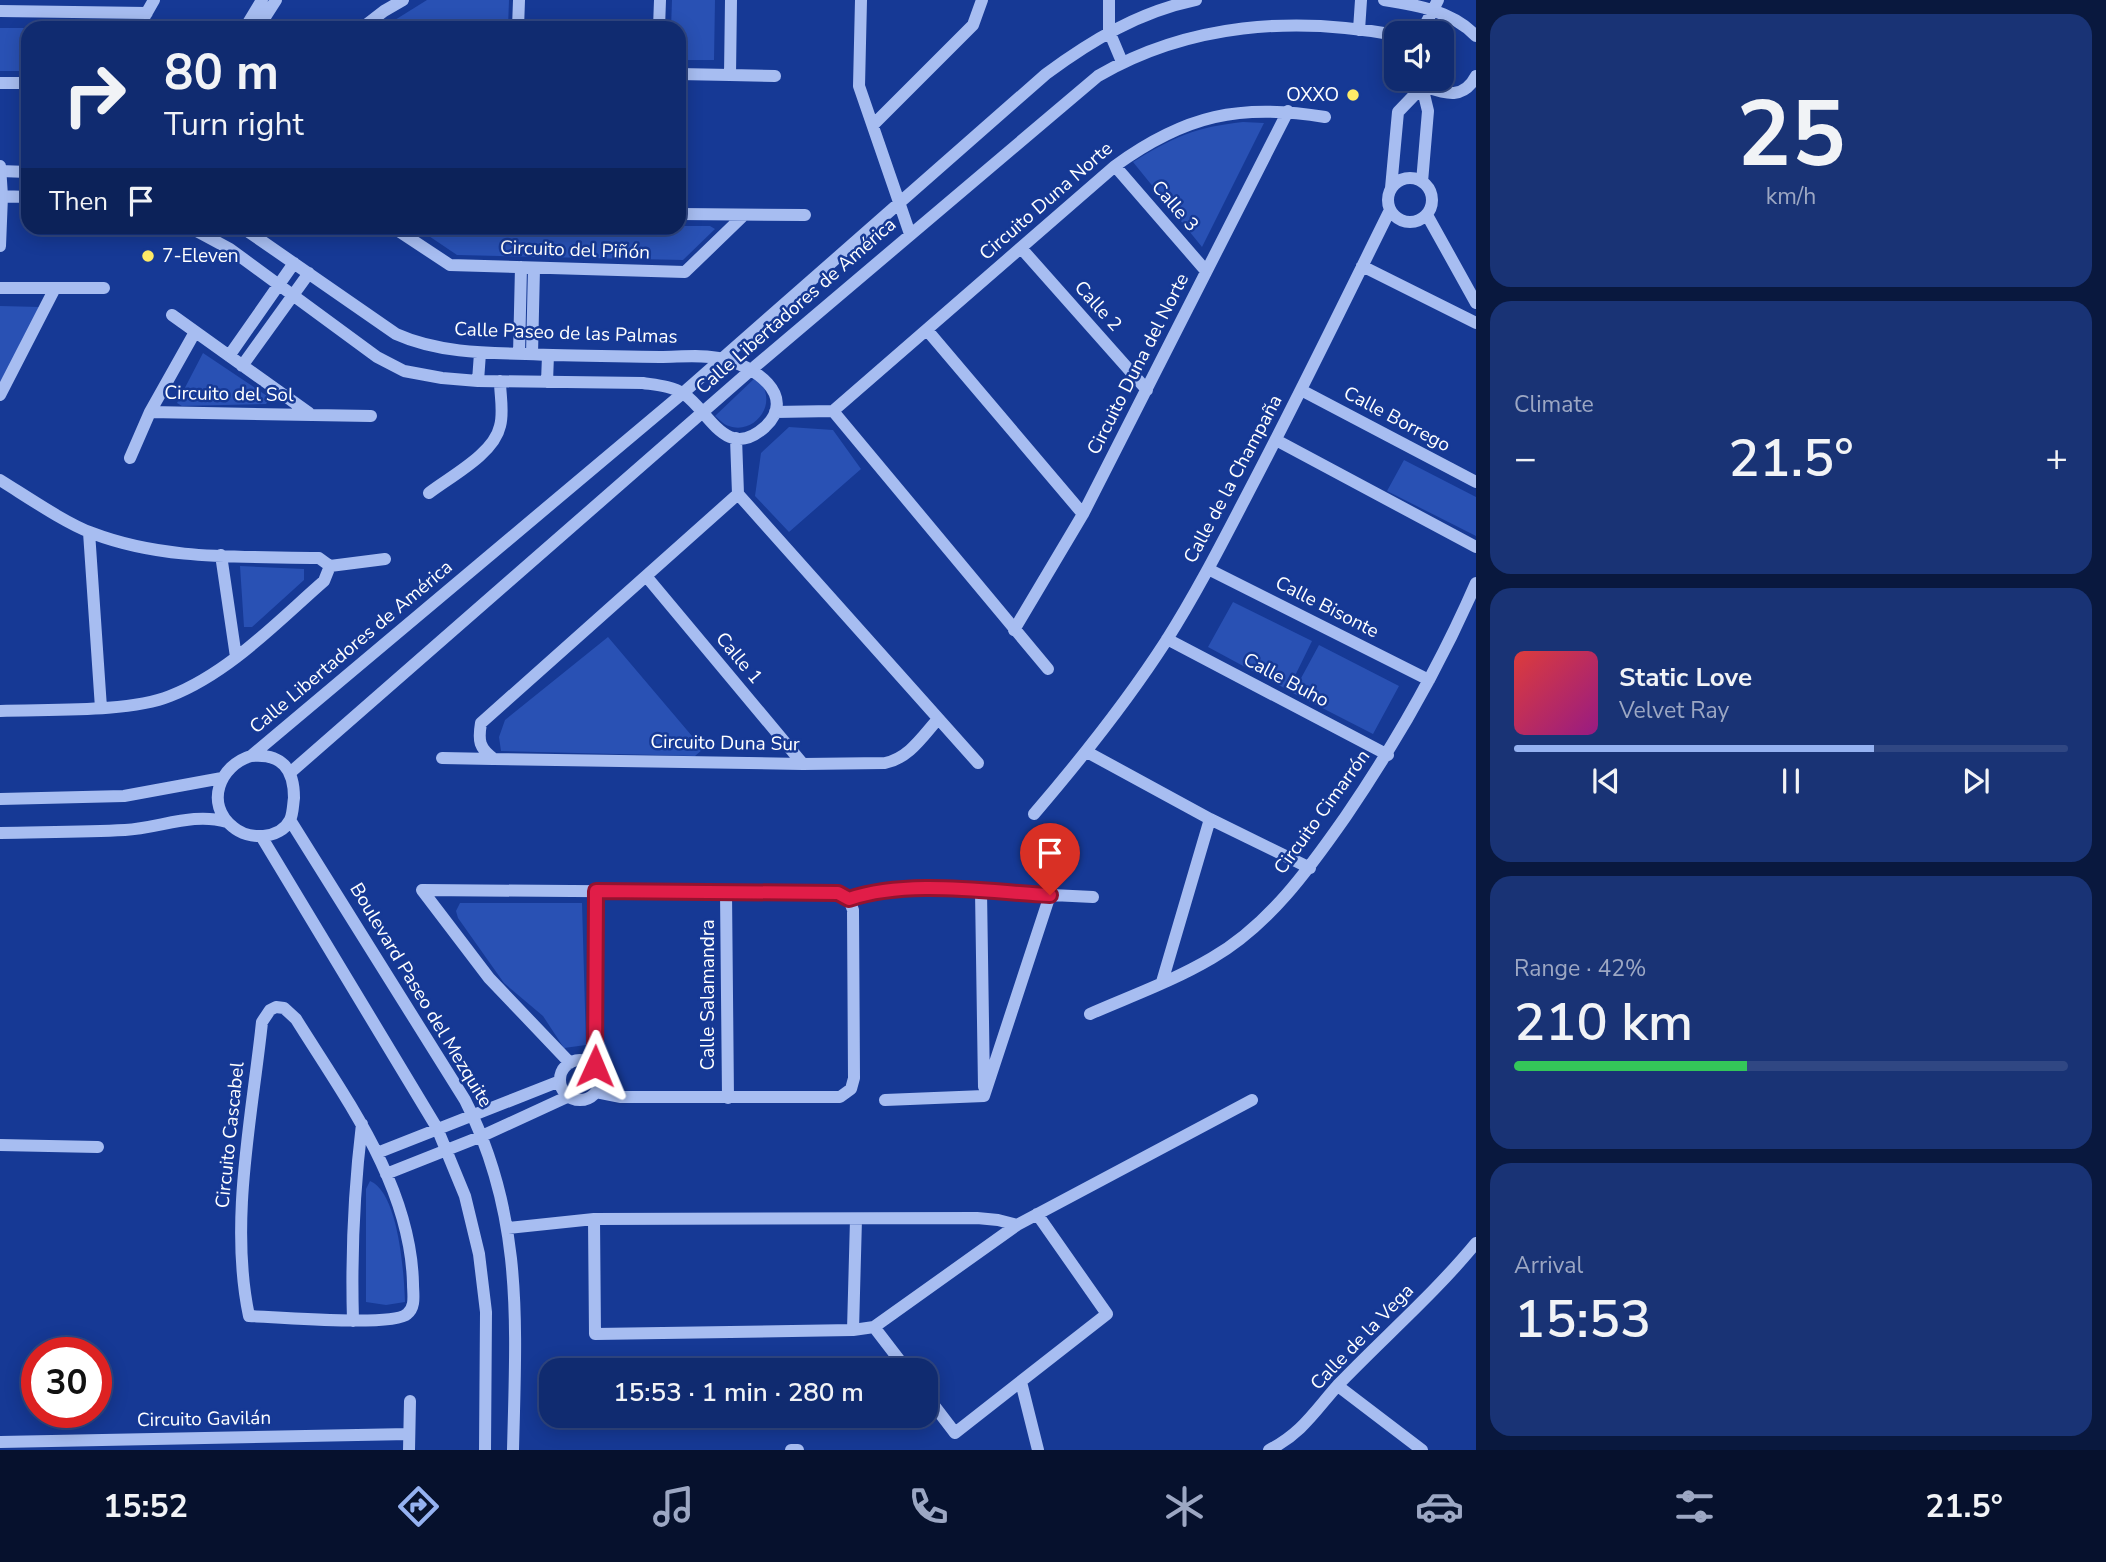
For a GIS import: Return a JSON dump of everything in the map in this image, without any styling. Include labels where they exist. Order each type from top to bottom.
[{"type":"street","points":[[142,21],[154,0]]},
{"type":"street","points":[[249,21],[262,0]]},
{"type":"street","points":[[262,21],[276,0]]},
{"type":"street","points":[[371,21],[403,0]]},
{"type":"street","points":[[519,0],[519,21]]},
{"type":"street","points":[[659,21],[660,0]]},
{"type":"street","points":[[730,75],[731,0]]},
{"type":"street","points":[[861,0],[859,86],[910,234]]},
{"type":"street","points":[[873,125],[973,25],[982,0]]},
{"type":"street","points":[[1109,0],[1109,31],[1122,62]]},
{"type":"street","name":"Calle Libertadores de América","points":[[251,756],[683,393],[1046,74],[1109,31],[1154,12],[1196,0]]},
{"type":"street","points":[[1359,30],[1361,0]]},
{"type":"street","points":[[1384,0],[1435,5],[1476,36]]},
{"type":"street","points":[[1427,21],[1435,5]]},
{"type":"street","points":[[0,12],[147,13]]},
{"type":"street","name":"Calle Libertadores de América","points":[[291,772],[752,369],[1098,76],[1122,62],[1186,38],[1243,27],[1294,26],[1384,33]]},
{"type":"street","points":[[686,75],[775,76]]},
{"type":"street","points":[[1440,91],[1446,94],[1457,93],[1475,79]]},
{"type":"street","points":[[0,83],[21,83]]},
{"type":"street","points":[[1414,91],[1398,112],[1388,199],[1394,216],[1407,222],[1414,222],[1427,215]]},
{"type":"street","points":[[1422,182],[1428,111],[1423,91]]},
{"type":"street","name":"Circuito Duna Norte","points":[[833,411],[1115,166],[1140,148],[1196,121],[1236,113],[1288,111],[1325,117]]},
{"type":"street","name":"Circuito Duna del Norte","points":[[1014,630],[1083,514],[1288,111]]},
{"type":"street","name":"Calle 3","points":[[1115,166],[1206,271]]},
{"type":"street","points":[[0,246],[0,169],[21,171]]},
{"type":"street","points":[[1391,188],[1406,178],[1427,186],[1432,197],[1427,215],[1476,303]]},
{"type":"street","points":[[1,196],[21,197]]},
{"type":"street","name":"Calle de la Champaña","points":[[1034,814],[1087,752],[1130,695],[1167,639],[1208,569],[1276,440],[1390,210]]},
{"type":"street","points":[[686,214],[805,215]]},
{"type":"street","name":"Circuito del Piñón","points":[[405,235],[450,265],[685,272],[744,215]]},
{"type":"street","points":[[204,235],[229,249],[377,357],[404,371],[478,381],[643,383],[665,386],[683,393],[725,435],[736,438],[760,431],[775,412],[776,401],[768,382],[752,369]]},
{"type":"street","name":"Calle Paseo de las Palmas","points":[[253,235],[396,334],[415,342],[480,353],[722,358],[752,369]]},
{"type":"street","name":"Calle 2","points":[[1021,248],[1147,390]]},
{"type":"street","name":"Circuito del Sol","points":[[229,356],[294,263]]},
{"type":"street","points":[[1362,266],[1476,323]]},
{"type":"street","points":[[525,354],[527,267]]},
{"type":"street","name":"Circuito del Sol","points":[[242,366],[309,273]]},
{"type":"street","points":[[0,288],[104,288]]},
{"type":"street","points":[[0,395],[54,290]]},
{"type":"street","points":[[172,315],[195,332]]},
{"type":"street","points":[[927,330],[1083,514]]},
{"type":"street","name":"Circuito del Sol","points":[[130,458],[150,412],[195,332],[309,414]]},
{"type":"street","points":[[478,381],[480,353]]},
{"type":"street","points":[[547,382],[548,355]]},
{"type":"street","points":[[429,493],[488,449],[495,438],[502,418],[500,381]]},
{"type":"street","name":"Calle Borrego","points":[[1301,390],[1476,482]]},
{"type":"street","points":[[775,412],[833,411],[1048,669]]},
{"type":"street","name":"Circuito del Sol","points":[[150,412],[309,414]]},
{"type":"street","points":[[309,414],[371,416]]},
{"type":"street","points":[[736,438],[738,494],[978,763]]},
{"type":"street","points":[[1276,440],[1476,547]]},
{"type":"street","points":[[0,480],[89,532],[127,544],[163,551],[319,558],[330,566],[385,559]]},
{"type":"street","points":[[494,759],[482,750],[478,738],[481,723],[738,494]]},
{"type":"street","points":[[89,532],[101,708]]},
{"type":"street","points":[[221,555],[236,657]]},
{"type":"street","points":[[0,711],[101,708],[169,697],[200,681],[236,657],[324,581],[330,566]]},
{"type":"street","name":"Calle Bisonte","points":[[1208,569],[1429,680]]},
{"type":"street","name":"Calle 1","points":[[646,576],[803,764]]},
{"type":"street","name":"Circuito Cimarrón","points":[[1090,1014],[1213,958],[1275,907],[1310,867],[1388,755],[1429,680],[1476,583]]},
{"type":"street","name":"Calle Buho","points":[[1167,639],[1388,755]]},
{"type":"street","name":"Circuito Duna Sur","points":[[442,758],[885,763],[906,755],[938,719]]},
{"type":"street","points":[[1087,752],[1210,819],[1310,867]]},
{"type":"street","points":[[0,833],[129,830],[198,818],[213,818],[227,822],[242,833],[261,836],[272,834],[290,820],[294,796],[291,772],[274,758],[251,756],[234,763],[222,778],[219,787],[219,805],[227,822]]},
{"type":"street","points":[[0,799],[124,796],[222,778]]},
{"type":"street","points":[[1162,982],[1210,819]]},
{"type":"street","name":"Boulevard Paseo del Mezquite","points":[[290,820],[472,1114],[482,1136],[508,1228],[515,1284],[513,1450]]},
{"type":"street","points":[[261,836],[436,1128],[465,1196],[479,1254],[486,1312],[485,1450]]},
{"type":"street","points":[[849,899],[871,891],[913,888],[1093,897]]},
{"type":"street","points":[[570,1063],[489,978],[422,890],[838,893],[849,899],[853,910],[852,1089],[840,1097],[621,1097],[596,1092]]},
{"type":"street","points":[[595,1066],[579,1060],[570,1063],[565,1067],[560,1081],[561,1087],[569,1096],[583,1100],[596,1092],[600,1079],[595,1066],[596,891]]},
{"type":"street","points":[[981,891],[984,1096]]},
{"type":"street","name":"Calle Salamandra","points":[[726,892],[728,1098]]},
{"type":"street","points":[[984,1096],[1050,895]]},
{"type":"street","name":"Circuito Cascabel","points":[[276,1007],[284,1008],[296,1019],[362,1124],[377,1153],[400,1211],[413,1268],[414,1303],[408,1314],[399,1319],[353,1321],[249,1316],[242,1282],[240,1215],[262,1022],[270,1010],[276,1007]]},
{"type":"street","points":[[377,1153],[560,1081]]},
{"type":"street","points":[[386,1174],[482,1136],[569,1096]]},
{"type":"street","points":[[885,1100],[984,1096]]},
{"type":"street","points":[[594,1219],[595,1334],[853,1330],[874,1327],[1017,1225],[1252,1100]]},
{"type":"street","points":[[353,1321],[353,1202],[362,1124]]},
{"type":"street","points":[[0,1145],[98,1147]]},
{"type":"street","points":[[938,1411],[955,1433],[1107,1314],[1037,1214]]},
{"type":"street","points":[[508,1228],[594,1219],[977,1218],[1017,1225]]},
{"type":"street","points":[[853,1330],[856,1219]]},
{"type":"street","name":"Calle de la Vega","points":[[1269,1450],[1287,1441],[1303,1427],[1338,1386],[1450,1274],[1476,1243]]},
{"type":"street","points":[[874,1327],[898,1358]]},
{"type":"street","points":[[1021,1382],[1038,1450]]},
{"type":"street","points":[[1338,1386],[1422,1450]]},
{"type":"street","points":[[409,1450],[410,1401]]},
{"type":"street","name":"Circuito Gavilán","points":[[0,1442],[409,1434]]},
{"type":"street","points":[[306,1436],[307,1450]]},
{"type":"street","points":[[791,1450],[798,1450]]},
{"type":"shaded area","points":[[427,0],[509,0],[508,21],[393,21]]},
{"type":"shaded area","points":[[672,0],[715,0],[714,60],[686,60],[686,21],[671,21]]},
{"type":"shaded area","points":[[0,28],[21,28],[21,71],[0,71]]},
{"type":"shaded area","points":[[1243,122],[1264,123],[1202,247],[1133,162],[1185,134]]},
{"type":"shaded area","points":[[686,226],[710,226],[715,229],[683,260],[457,255],[427,235],[686,235]]},
{"type":"shaded area","points":[[0,306],[40,307],[0,388]]},
{"type":"shaded area","points":[[203,353],[270,398],[266,404],[182,406],[177,403]]},
{"type":"shaded area","points":[[756,377],[764,387],[766,399],[758,419],[737,428],[725,424],[715,416]]},
{"type":"shaded area","points":[[789,427],[833,430],[861,469],[789,532],[755,496],[761,453]]},
{"type":"shaded area","points":[[1404,460],[1476,497],[1476,536],[1387,491]]},
{"type":"shaded area","points":[[240,566],[304,569],[304,580],[252,627],[244,627]]},
{"type":"shaded area","points":[[1233,602],[1312,641],[1288,690],[1208,647]]},
{"type":"shaded area","points":[[608,637],[703,749],[695,756],[501,751],[499,737],[505,720]]},
{"type":"shaded area","points":[[1319,645],[1399,686],[1373,734],[1293,693]]},
{"type":"shaded area","points":[[460,903],[582,903],[586,1045],[564,1048],[543,1016],[504,983],[458,918],[456,911]]},
{"type":"shaded area","points":[[370,1181],[380,1188],[394,1217],[405,1302],[386,1305],[366,1302],[366,1189]]},
{"type":"place","name":"OXXO","points":[[1353,95]]},
{"type":"place","name":"7-Eleven","points":[[148,256]]},
{"type":"route","points":[[595,1066],[596,891],[838,893],[849,899],[871,891],[913,888],[1050,895]]}]
